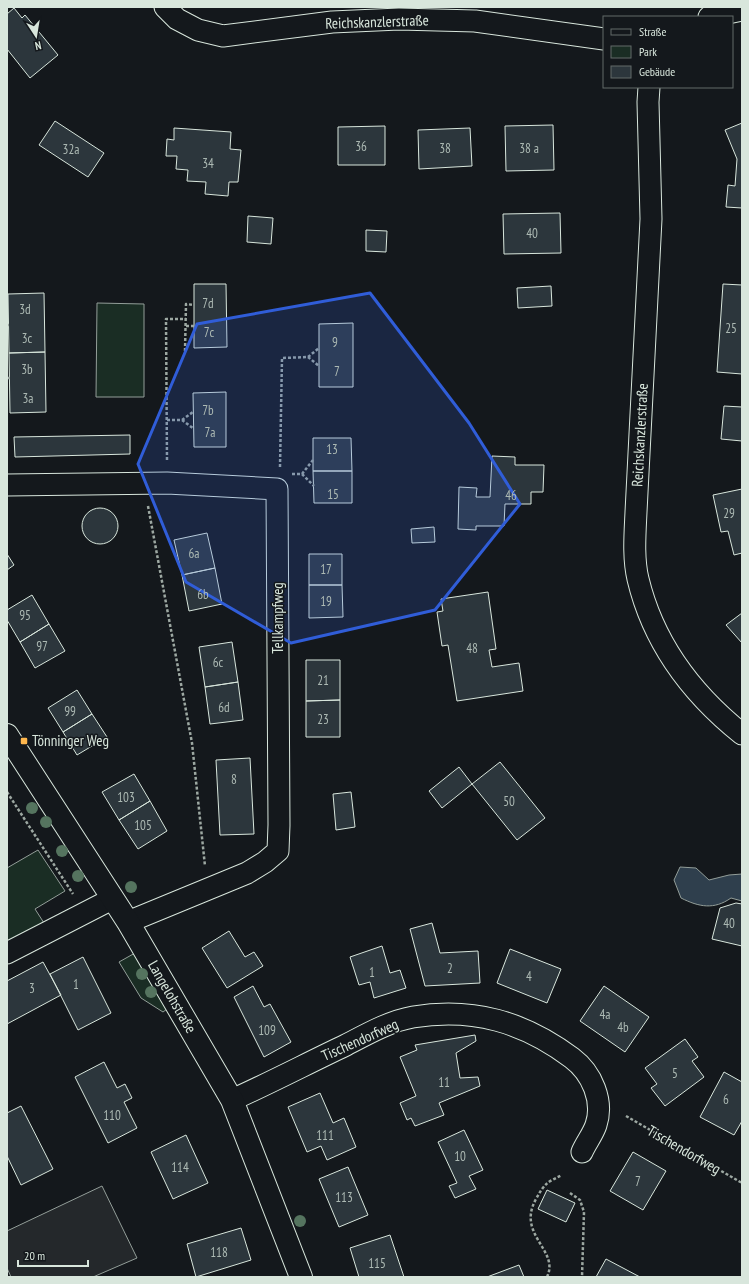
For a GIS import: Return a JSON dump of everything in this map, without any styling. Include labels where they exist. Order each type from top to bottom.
[{"type":"street","name":"Reichskanzlerstraße","points":[[165,7],[177,19],[198,30],[223,36],[332,22],[399,19],[475,21],[554,31],[602,41]]},
{"type":"street","points":[[714,16],[742,10]]},
{"type":"street","name":"Reichskanzlerstraße","points":[[645,92],[651,219],[636,512],[635,542],[638,579],[664,646],[697,692],[712,708],[742,734]]},
{"type":"street","points":[[7,485],[278,481]]},
{"type":"street","name":"Tellkampfweg","points":[[128,922],[207,888],[247,873],[278,851],[278,481]]},
{"type":"street","name":"Langelohstraße","points":[[7,735],[128,922],[232,1100],[301,1277]]},
{"type":"street","points":[[7,953],[112,899]]},
{"type":"street","name":"Tischendorfweg","points":[[232,1100],[381,1028],[412,1017],[450,1013],[486,1016],[520,1027],[551,1042],[577,1062],[591,1080],[600,1104],[596,1125],[582,1152]]},
{"type":"path","points":[[185,351],[186,304],[194,304]]},
{"type":"path","points":[[167,483],[166,319],[186,319]]},
{"type":"path","points":[[186,326],[194,326]]},
{"type":"path","points":[[313,460],[302,474],[278,481],[282,449],[282,358],[308,357],[319,348]]},
{"type":"path","points":[[308,357],[319,366]]},
{"type":"path","points":[[167,420],[182,420],[194,412]]},
{"type":"path","points":[[182,420],[194,429]]},
{"type":"path","points":[[302,474],[314,486]]},
{"type":"path","points":[[144,483],[192,743],[207,888]]},
{"type":"path","points":[[7,792],[77,900]]},
{"type":"path","name":"Tischendorfweg","points":[[626,1116],[742,1183]]},
{"type":"path","points":[[547,1277],[550,1268],[548,1259],[530,1224],[530,1215],[545,1183],[562,1174]]},
{"type":"path","points":[[570,1192],[580,1200],[584,1212],[582,1277]]},
{"type":"highlighted area","points":[[370,293],[469,423],[520,504],[435,610],[291,643],[186,582],[138,464],[197,324]]},
{"type":"green space","points":[[97,303],[144,304],[144,397],[96,397]]},
{"type":"green space","points":[[38,850],[65,891],[35,909],[44,923],[7,943],[7,868]]},
{"type":"green space","points":[[135,953],[167,1009],[163,1012],[141,998],[119,962]]},
{"type":"shaded area","points":[[102,1186],[137,1258],[93,1277],[11,1277],[7,1268],[7,1231]]},
{"type":"water","points":[[680,867],[696,868],[709,880],[729,875],[742,874],[742,901],[731,898],[719,904],[706,906],[681,898],[674,880]]},
{"type":"building","points":[[14,8],[22,18],[25,15],[58,55],[30,78],[7,49],[7,14]]},
{"type":"building","points":[[55,121],[104,153],[88,177],[39,145]]},
{"type":"building","points":[[742,123],[742,208],[726,207],[728,185],[735,186],[737,159],[725,130]]},
{"type":"building","points":[[553,125],[554,170],[506,171],[505,126]]},
{"type":"building","points":[[385,126],[385,165],[338,165],[338,127]]},
{"type":"building","points":[[174,128],[231,132],[230,149],[241,150],[238,182],[229,182],[228,196],[205,194],[206,182],[187,181],[188,170],[176,169],[177,156],[166,156],[167,139],[174,140]]},
{"type":"building","points":[[470,128],[472,166],[419,169],[418,130]]},
{"type":"building","points":[[560,213],[561,253],[504,254],[503,214]]},
{"type":"building","points":[[248,216],[273,218],[271,244],[247,242]]},
{"type":"building","points":[[366,230],[387,231],[386,252],[366,251]]},
{"type":"building","points":[[194,284],[226,284],[227,347],[194,348]]},
{"type":"building","points":[[723,284],[742,285],[742,374],[717,372]]},
{"type":"building","points":[[551,286],[552,306],[518,308],[517,288]]},
{"type":"building","points":[[44,293],[45,352],[9,353],[8,294]]},
{"type":"building","points":[[353,323],[353,387],[319,387],[319,324]]},
{"type":"building","points":[[45,352],[46,412],[10,413],[9,353]]},
{"type":"building","points":[[226,392],[226,447],[194,447],[193,393]]},
{"type":"building","points":[[724,406],[742,407],[742,441],[721,439]]},
{"type":"building","points":[[130,435],[130,454],[15,457],[14,437]]},
{"type":"building","points":[[313,438],[351,438],[352,471],[313,471]]},
{"type":"building","points":[[492,456],[515,457],[515,465],[544,465],[543,492],[531,492],[531,504],[505,504],[504,526],[476,526],[476,530],[458,529],[459,487],[477,488],[476,497],[490,497]]},
{"type":"building","points":[[313,471],[352,471],[352,503],[314,503]]},
{"type":"building","points":[[742,489],[742,553],[734,555],[728,531],[721,532],[713,495]]},
{"type":"building","points":[[100,508],[110,511],[115,516],[118,526],[115,536],[110,541],[100,544],[90,541],[85,536],[82,526],[85,516],[90,511]]},
{"type":"building","points":[[434,527],[435,542],[412,543],[411,529]]},
{"type":"building","points":[[207,533],[215,568],[182,575],[174,540]]},
{"type":"building","points":[[7,554],[14,565],[7,570]]},
{"type":"building","points":[[309,554],[342,554],[342,585],[309,585]]},
{"type":"building","points":[[215,568],[222,604],[189,611],[182,575]]},
{"type":"building","points":[[309,585],[342,585],[343,617],[309,618]]},
{"type":"building","points":[[488,592],[496,649],[489,650],[492,667],[519,663],[523,691],[457,701],[448,645],[442,646],[437,612],[443,611],[441,599]]},
{"type":"building","points":[[32,595],[49,624],[20,642],[7,620],[7,610]]},
{"type":"building","points":[[742,613],[742,643],[726,625]]},
{"type":"building","points":[[49,624],[65,651],[35,668],[20,642]]},
{"type":"building","points":[[232,642],[238,682],[205,687],[199,647]]},
{"type":"building","points":[[306,660],[340,660],[340,700],[306,701]]},
{"type":"building","points":[[238,682],[243,720],[210,724],[205,687]]},
{"type":"building","points":[[77,690],[92,714],[63,732],[48,708]]},
{"type":"building","points":[[340,700],[340,737],[306,737],[306,701]]},
{"type":"building","points":[[92,714],[107,737],[77,755],[63,732]]},
{"type":"building","points":[[250,758],[254,834],[220,835],[216,760]]},
{"type":"building","points":[[500,762],[545,818],[517,840],[472,784]]},
{"type":"building","points":[[459,767],[472,784],[442,808],[429,791]]},
{"type":"building","points":[[134,774],[150,801],[119,820],[102,792]]},
{"type":"building","points":[[351,792],[355,827],[336,830],[333,794]]},
{"type":"building","points":[[150,801],[167,831],[138,849],[119,820]]},
{"type":"building","points":[[736,903],[742,904],[742,946],[712,939],[720,908]]},
{"type":"building","points":[[432,923],[440,953],[478,951],[480,983],[425,986],[410,929]]},
{"type":"building","points":[[229,931],[245,957],[254,952],[263,966],[227,988],[202,948]]},
{"type":"building","points":[[382,946],[390,973],[400,970],[406,988],[374,998],[370,982],[359,985],[350,957]]},
{"type":"building","points":[[510,949],[561,969],[547,1003],[497,983]]},
{"type":"building","points":[[83,957],[111,1013],[78,1030],[50,974]]},
{"type":"building","points":[[43,962],[61,995],[7,1024],[7,981]]},
{"type":"building","points":[[253,986],[264,1007],[270,1004],[291,1042],[264,1057],[234,997]]},
{"type":"building","points":[[604,986],[649,1017],[625,1052],[580,1021]]},
{"type":"building","points":[[475,1035],[476,1041],[456,1053],[460,1078],[478,1077],[480,1086],[439,1103],[444,1115],[415,1126],[411,1118],[407,1120],[400,1103],[416,1096],[400,1057],[417,1050],[415,1045]]},
{"type":"building","points":[[685,1039],[698,1057],[692,1061],[704,1077],[665,1106],[651,1088],[657,1084],[645,1068]]},
{"type":"building","points":[[104,1062],[117,1088],[125,1084],[132,1098],[124,1102],[137,1128],[108,1143],[75,1077]]},
{"type":"building","points":[[724,1072],[742,1082],[742,1121],[734,1135],[700,1117]]},
{"type":"building","points":[[320,1093],[333,1123],[344,1118],[356,1147],[327,1160],[321,1146],[307,1152],[288,1107]]},
{"type":"building","points":[[21,1106],[53,1169],[21,1185],[7,1156],[7,1113]]},
{"type":"building","points":[[464,1130],[483,1170],[469,1176],[476,1189],[455,1198],[449,1186],[457,1183],[438,1142]]},
{"type":"building","points":[[186,1135],[208,1183],[173,1199],[151,1152]]},
{"type":"building","points":[[633,1152],[666,1171],[643,1210],[610,1191]]},
{"type":"building","points":[[348,1167],[368,1215],[339,1227],[319,1179]]},
{"type":"building","points":[[547,1190],[575,1203],[566,1222],[538,1209]]},
{"type":"building","points":[[241,1228],[251,1260],[196,1277],[187,1244]]},
{"type":"building","points":[[390,1235],[404,1277],[359,1277],[350,1248]]},
{"type":"building","points":[[606,1259],[640,1277],[596,1277]]},
{"type":"building","points":[[519,1265],[524,1277],[487,1277]]},
{"type":"place","name":"Tönninger Weg","points":[[24,741]]}]
